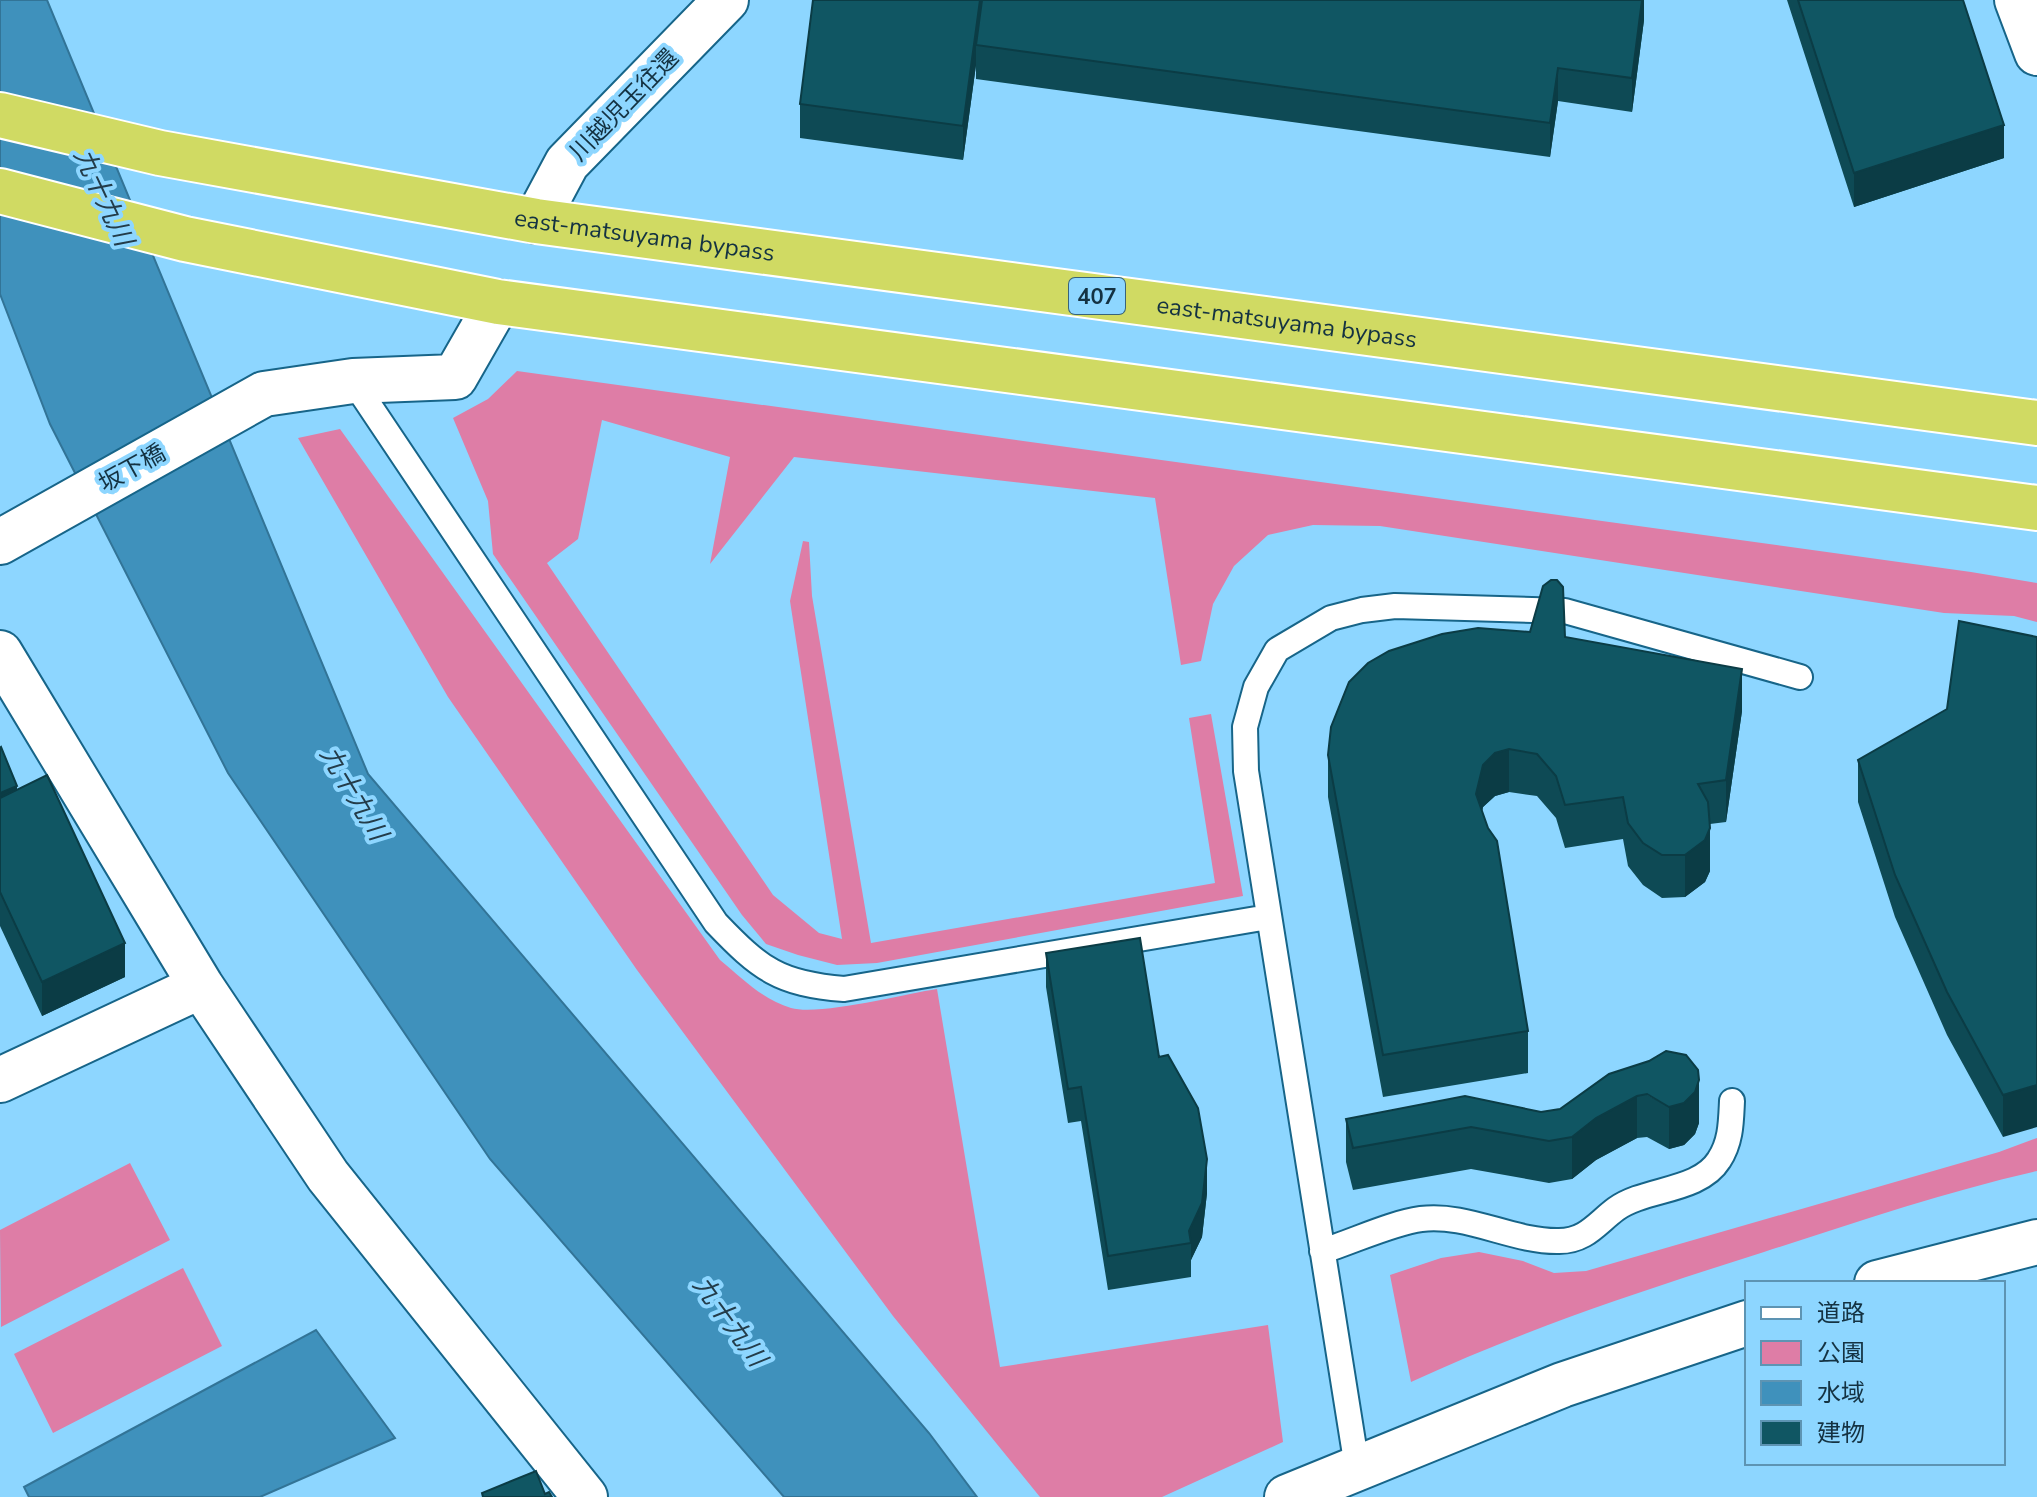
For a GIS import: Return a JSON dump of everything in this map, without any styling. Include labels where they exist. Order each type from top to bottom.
[{"type":"highway","name":"east-matsuyama bypass","points":[[0,115],[160,153],[536,221],[2037,423]]},
{"type":"highway","points":[[0,191],[488,319],[2037,508]]},
{"type":"street","name":"川越児玉往還","points":[[536,221],[567,163],[726,0]]},
{"type":"street","points":[[2017,0],[2037,53]]},
{"type":"street","points":[[353,381],[455,377],[488,319]]},
{"type":"street","name":"坂下橋","points":[[0,542],[264,394],[353,381]]},
{"type":"street","points":[[0,653],[201,986],[328,1176],[585,1497]]},
{"type":"street","points":[[0,1080],[201,986]]},
{"type":"street","points":[[1885,1281],[2037,1242]]},
{"type":"street","points":[[1287,1497],[1562,1385],[1745,1324]]},
{"type":"lane","points":[[353,381],[716,923],[754,962],[800,985],[844,989],[1268,917]]},
{"type":"lane","points":[[1357,1467],[1246,771],[1245,727],[1256,687],[1277,650],[1331,618],[1395,606],[1565,611],[1800,677]]},
{"type":"lane","points":[[1322,1251],[1420,1219],[1452,1220],[1521,1237],[1562,1242],[1590,1233],[1616,1208],[1690,1182],[1718,1163],[1729,1138],[1732,1101]]},
{"type":"green space","points":[[517,371],[1971,572],[2037,583],[2037,622],[2014,616],[1944,613],[1380,526],[1313,525],[1268,535],[1234,566],[1213,604],[1201,661],[1181,665],[1155,498],[794,457],[710,564],[730,457],[602,420],[578,539],[547,563],[773,895],[819,933],[842,939],[790,601],[803,541],[809,542],[812,596],[871,943],[1215,883],[1189,718],[1211,714],[1243,896],[877,963],[837,965],[766,944],[742,915],[493,554],[488,501],[453,418],[488,399]]},
{"type":"green space","points":[[340,429],[720,960],[762,994],[791,1008],[804,1010],[841,1007],[937,989],[1000,1367],[1268,1325],[1283,1442],[1162,1497],[1040,1497],[893,1316],[637,970],[448,697],[298,438]]},
{"type":"green space","points":[[2037,1138],[2037,1171],[1899,1208],[1630,1296],[1497,1345],[1411,1382],[1390,1275],[1441,1258],[1479,1252],[1523,1261],[1554,1273],[1586,1271],[1999,1152]]},
{"type":"green space","points":[[130,1163],[170,1240],[1,1327],[0,1230]]},
{"type":"green space","points":[[183,1268],[222,1346],[53,1433],[14,1354]]},
{"type":"water","name":"九十九川","points":[[0,0],[47,0],[368,774],[929,1433],[977,1497],[784,1497],[490,1159],[228,773],[50,424],[0,294]]},
{"type":"water","points":[[316,1330],[395,1438],[260,1497],[29,1497],[24,1487]]},
{"type":"building","points":[[813,0],[980,0],[963,126],[800,104]]},
{"type":"building","points":[[982,0],[1642,0],[1632,78],[1558,68],[1550,123],[976,45]]},
{"type":"building","points":[[1798,0],[1963,0],[2004,125],[1854,173]]},
{"type":"building","points":[[1557,580],[1563,587],[1565,637],[1742,669],[1726,780],[1698,784],[1708,802],[1710,828],[1705,840],[1685,855],[1662,855],[1643,843],[1628,823],[1623,797],[1565,805],[1556,776],[1537,754],[1509,749],[1495,753],[1483,765],[1476,794],[1488,828],[1497,841],[1528,1031],[1383,1055],[1328,755],[1331,727],[1349,682],[1368,663],[1389,651],[1442,634],[1478,628],[1530,632],[1543,586]]},
{"type":"building","points":[[1959,621],[2037,637],[2037,1085],[2003,1095],[1947,992],[1895,875],[1858,760],[1947,709]]},
{"type":"building","points":[[0,748],[17,786],[0,793]]},
{"type":"building","points":[[47,775],[125,943],[42,982],[0,892],[0,798]]},
{"type":"building","points":[[1140,938],[1159,1057],[1168,1055],[1198,1108],[1207,1159],[1202,1203],[1189,1231],[1191,1243],[1108,1256],[1081,1087],[1068,1089],[1046,953]]},
{"type":"building","points":[[1666,1051],[1686,1055],[1698,1070],[1695,1092],[1684,1103],[1669,1107],[1647,1094],[1637,1096],[1596,1118],[1572,1137],[1549,1141],[1471,1127],[1353,1148],[1346,1119],[1465,1096],[1541,1112],[1560,1109],[1609,1074],[1649,1061]]},
{"type":"building","points":[[536,1471],[545,1494],[549,1492],[552,1497],[483,1497],[482,1493]]}]
